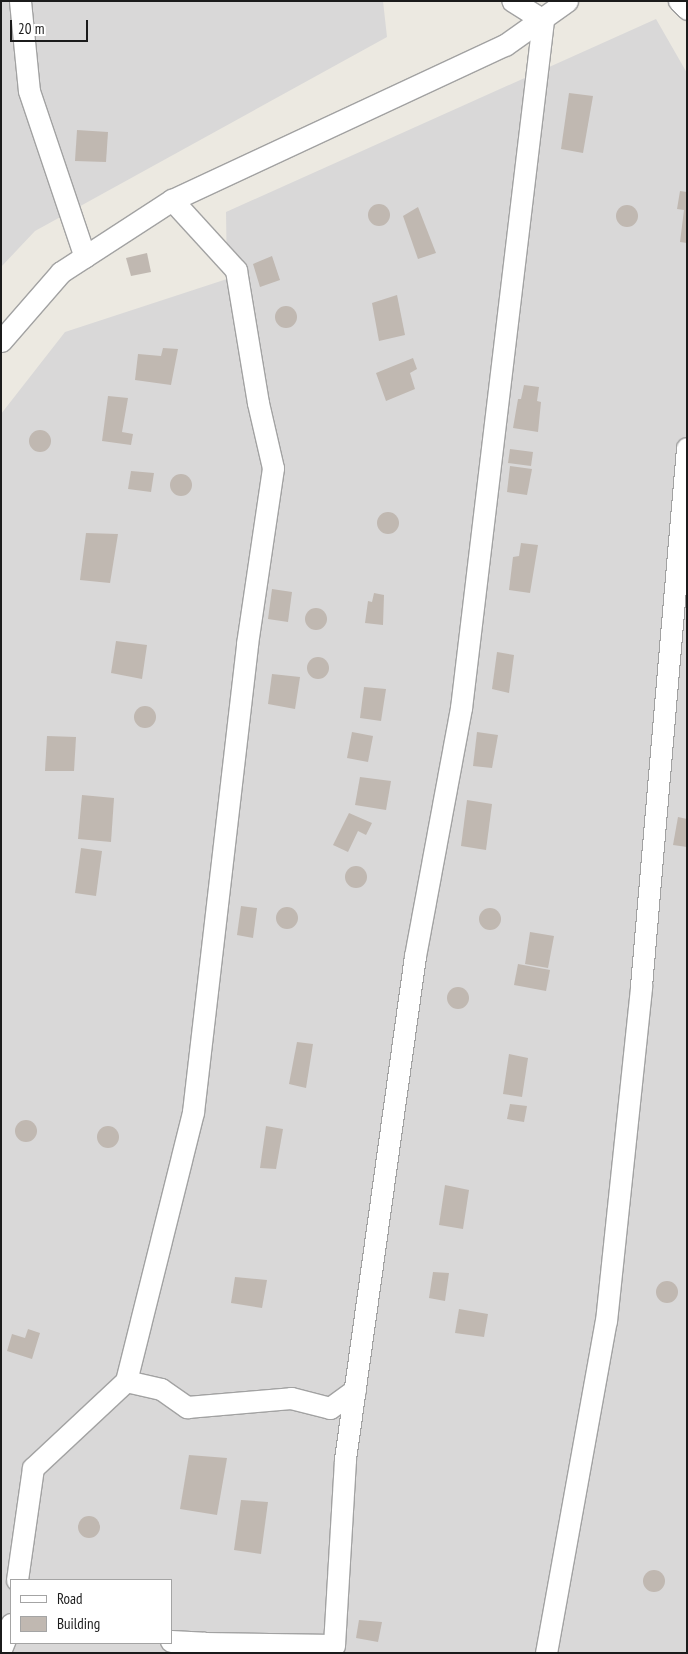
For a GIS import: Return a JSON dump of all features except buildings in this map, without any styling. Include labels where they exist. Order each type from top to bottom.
[{"type":"street","points":[[20,1],[29,92],[84,257]]},
{"type":"street","points":[[512,1],[543,20]]},
{"type":"street","points":[[1,341],[61,272],[172,200],[504,45],[543,20],[567,1]]},
{"type":"street","points":[[679,1],[687,9]]},
{"type":"street","points":[[172,1641],[202,1648],[334,1645],[345,1458],[415,956],[461,708],[543,20]]},
{"type":"street","points":[[17,1579],[33,1468],[126,1380],[193,1112],[247,644],[273,468],[258,403],[236,270],[172,200]]},
{"type":"street","points":[[546,1653],[606,1321],[641,986],[687,448]]},
{"type":"street","points":[[126,1380],[161,1389],[187,1407],[291,1398],[330,1408],[355,1390]]},
{"type":"shaded area","points":[[1,1],[383,1],[387,37],[35,231],[1,267]]},
{"type":"shaded area","points":[[656,19],[687,73],[687,1653],[1,1653],[1,414],[65,332],[227,279],[226,212]]}]
